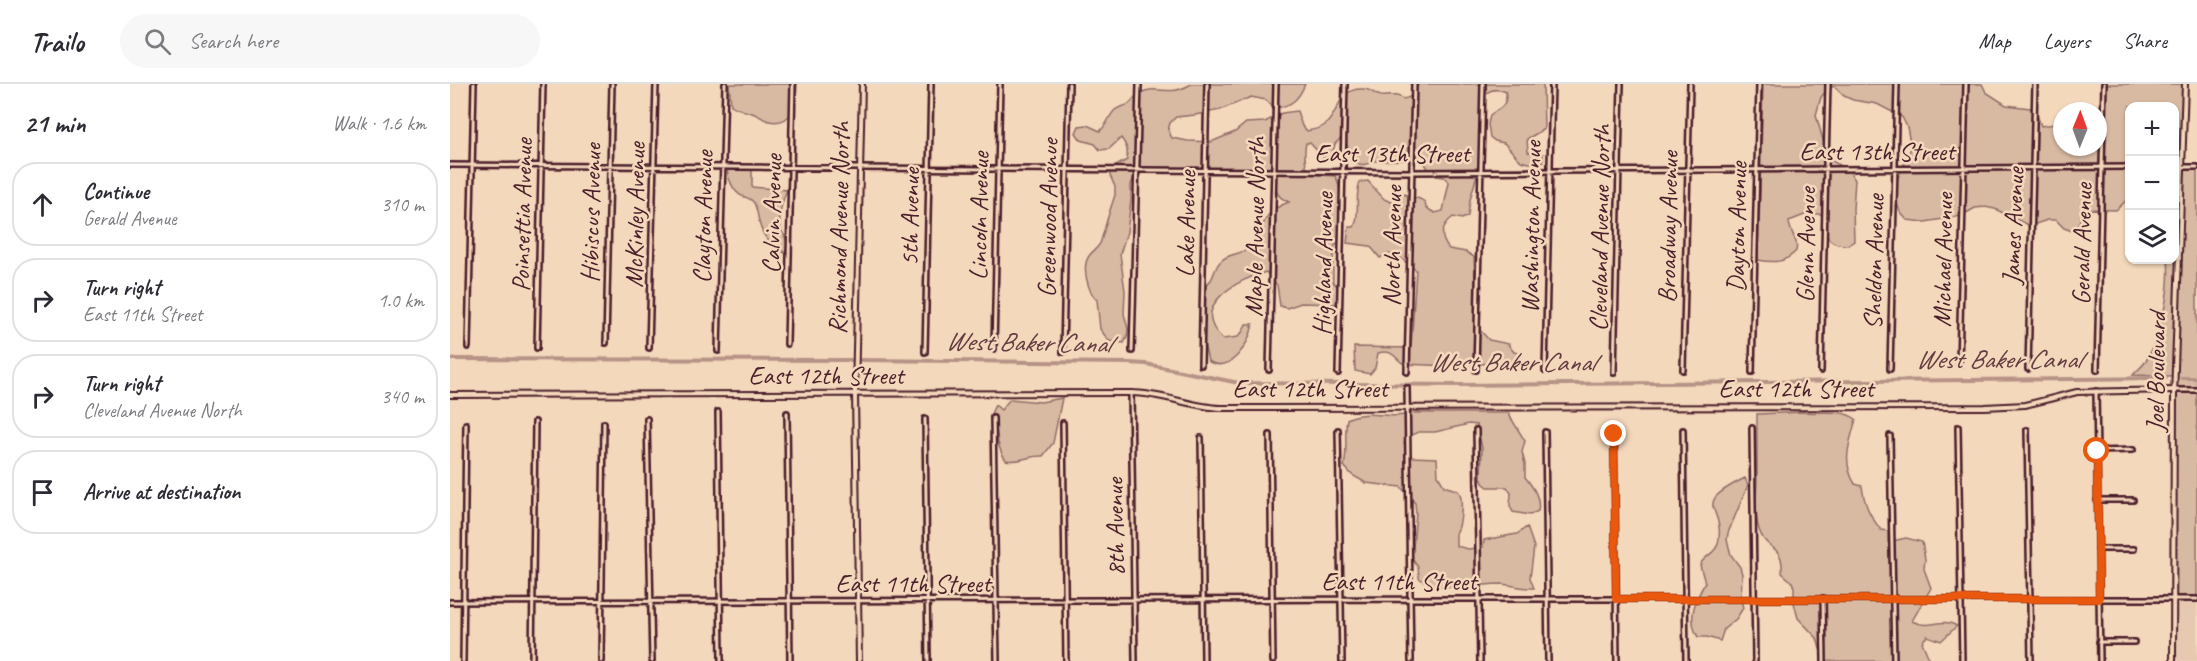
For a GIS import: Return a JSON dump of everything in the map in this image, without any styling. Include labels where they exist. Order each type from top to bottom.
[{"type":"street","points":[[468,347],[474,84]]},
{"type":"street","name":"Poinsettia Avenue","points":[[537,348],[543,84]]},
{"type":"street","name":"Hibiscus Avenue","points":[[606,344],[612,84]]},
{"type":"street","name":"McKinley Avenue","points":[[649,348],[656,84]]},
{"type":"street","name":"Clayton Avenue","points":[[718,351],[725,84]]},
{"type":"street","name":"Calvin Avenue","points":[[788,344],[794,84]]},
{"type":"street","name":"Richmond Avenue North","points":[[859,661],[855,394],[862,84]]},
{"type":"street","name":"5th Avenue","points":[[925,352],[931,84]]},
{"type":"street","name":"Lincoln Avenue","points":[[994,349],[1000,84]]},
{"type":"street","name":"Greenwood Avenue","points":[[1063,352],[1069,84]]},
{"type":"street","points":[[1132,351],[1138,84]]},
{"type":"street","name":"Lake Avenue","points":[[1201,365],[1208,84]]},
{"type":"street","name":"Maple Avenue North","points":[[1269,370],[1276,84]]},
{"type":"street","name":"Highland Avenue","points":[[1338,372],[1345,84]]},
{"type":"street","name":"North Avenue","points":[[1407,372],[1414,84]]},
{"type":"street","points":[[1476,370],[1483,84]]},
{"type":"street","name":"Washington Avenue","points":[[1545,371],[1552,84]]},
{"type":"street","name":"Cleveland Avenue North","points":[[1614,373],[1621,84]]},
{"type":"street","name":"Broadway Avenue","points":[[1683,370],[1690,84]]},
{"type":"street","name":"Dayton Avenue","points":[[1752,372],[1759,84]]},
{"type":"street","name":"Glenn Avenue","points":[[1821,371],[1828,84]]},
{"type":"street","name":"Sheldon Avenue","points":[[1890,369],[1897,84]]},
{"type":"street","name":"Michael Avenue","points":[[1959,365],[1966,84]]},
{"type":"street","name":"James Avenue","points":[[2028,369],[2035,84]]},
{"type":"street","name":"Gerald Avenue","points":[[2097,370],[2104,84]]},
{"type":"street","name":"Joel Boulevard","points":[[2174,661],[2174,390],[2185,84]]},
{"type":"street","name":"East 13th Street","points":[[450,165],[1412,172],[2125,167]]},
{"type":"street","points":[[2182,167],[2197,167]]},
{"type":"street","points":[[1407,388],[1411,661]]},
{"type":"street","name":"East 12th Street","points":[[450,395],[1131,393],[1156,395],[1207,408],[2002,407],[2025,405],[2065,394],[2096,391],[2197,390]]},
{"type":"street","points":[[2096,391],[2100,661]]},
{"type":"street","name":"8th Avenue","points":[[1131,393],[1135,661]]},
{"type":"street","points":[[718,412],[721,661]]},
{"type":"street","points":[[787,412],[790,661]]},
{"type":"street","points":[[993,418],[997,661]]},
{"type":"street","points":[[647,419],[652,661]]},
{"type":"street","points":[[925,419],[928,661]]},
{"type":"street","points":[[532,661],[535,422]]},
{"type":"street","points":[[601,661],[604,423]]},
{"type":"street","points":[[1063,423],[1066,661]]},
{"type":"street","points":[[463,661],[466,424]]},
{"type":"street","points":[[1958,427],[1962,661]]},
{"type":"street","points":[[1752,428],[1755,661]]},
{"type":"street","points":[[2027,429],[2031,661]]},
{"type":"street","points":[[1338,430],[1342,661]]},
{"type":"street","points":[[1476,430],[1480,661]]},
{"type":"street","points":[[1683,430],[1686,661]]},
{"type":"street","points":[[1545,432],[1548,661]]},
{"type":"street","points":[[1614,434],[1617,661]]},
{"type":"street","points":[[1269,435],[1273,661]]},
{"type":"street","points":[[1890,436],[1893,661]]},
{"type":"street","points":[[1201,438],[1204,661]]},
{"type":"street","points":[[2097,451],[2133,450]]},
{"type":"street","points":[[2097,500],[2133,500]]},
{"type":"street","points":[[2098,549],[2134,549]]},
{"type":"street","points":[[1823,598],[1824,661]]},
{"type":"street","name":"East 11th Street","points":[[450,602],[2197,599]]},
{"type":"street","points":[[2099,642],[2134,642]]},
{"type":"shaded area","points":[[729,84],[797,84],[792,112],[784,120],[777,122],[767,121],[738,109],[731,105]]},
{"type":"shaded area","points":[[1191,84],[1305,84],[1297,98],[1285,106],[1274,108],[1266,100],[1251,97],[1220,110],[1176,117],[1170,123],[1168,130],[1172,138],[1211,142],[1235,132],[1246,123],[1265,122],[1282,113],[1297,111],[1302,126],[1307,131],[1319,128],[1330,120],[1344,96],[1355,89],[1366,89],[1379,95],[1403,99],[1414,94],[1418,84],[1543,84],[1544,129],[1527,139],[1528,152],[1543,154],[1543,162],[1521,161],[1504,143],[1490,137],[1488,124],[1490,115],[1504,104],[1506,92],[1494,90],[1487,92],[1481,103],[1479,167],[1468,216],[1462,219],[1453,217],[1446,224],[1443,232],[1449,249],[1466,252],[1474,257],[1475,283],[1482,285],[1478,328],[1489,340],[1509,344],[1514,352],[1521,354],[1522,361],[1451,366],[1404,364],[1390,353],[1383,352],[1378,353],[1375,368],[1370,374],[1355,371],[1354,347],[1411,348],[1416,270],[1395,255],[1380,258],[1370,246],[1347,243],[1349,227],[1354,227],[1356,222],[1360,182],[1368,181],[1384,199],[1391,202],[1401,193],[1419,199],[1425,202],[1426,208],[1435,213],[1443,211],[1449,182],[1444,177],[1436,176],[1433,170],[1429,170],[1422,159],[1417,158],[1416,155],[1406,160],[1373,161],[1364,165],[1356,163],[1350,159],[1346,139],[1343,136],[1335,144],[1331,159],[1323,157],[1310,143],[1306,143],[1305,150],[1308,174],[1335,176],[1340,189],[1339,244],[1335,245],[1333,259],[1333,282],[1338,287],[1336,304],[1301,303],[1287,308],[1280,306],[1277,285],[1266,272],[1242,281],[1220,296],[1213,306],[1211,316],[1213,327],[1223,339],[1238,337],[1246,324],[1253,324],[1248,340],[1231,361],[1216,364],[1208,361],[1203,340],[1203,286],[1210,281],[1221,261],[1250,247],[1267,217],[1289,202],[1276,191],[1274,173],[1267,171],[1136,171],[1131,185],[1127,232],[1120,254],[1125,291],[1124,314],[1128,329],[1127,337],[1124,343],[1109,341],[1100,329],[1097,300],[1088,285],[1086,266],[1089,256],[1100,243],[1115,195],[1115,187],[1109,173],[1114,167],[1127,160],[1127,151],[1121,138],[1109,149],[1100,150],[1095,144],[1081,140],[1076,133],[1079,126],[1087,125],[1100,131],[1116,109],[1128,104],[1140,93],[1153,90],[1177,90]]},
{"type":"shaded area","points":[[1763,84],[1982,84],[1986,92],[2006,105],[2030,108],[2036,112],[2041,126],[2053,124],[2053,156],[2107,156],[2107,102],[2104,102],[2104,84],[2183,84],[2179,201],[2179,102],[2125,102],[2125,202],[2116,210],[2087,209],[2075,232],[2064,228],[2056,220],[2047,220],[2030,226],[1995,209],[1985,207],[1975,208],[1961,216],[1925,222],[1907,220],[1900,212],[1896,200],[1897,180],[1911,148],[1907,127],[1902,117],[1877,104],[1844,96],[1834,86],[1821,97],[1816,115],[1826,151],[1832,161],[1848,169],[1855,180],[1854,241],[1848,245],[1834,243],[1828,237],[1821,214],[1807,214],[1789,221],[1797,247],[1792,255],[1779,261],[1758,260]]},
{"type":"shaded area","points":[[2184,167],[2197,167],[2197,600],[2175,599],[2176,396]]},
{"type":"shaded area","points":[[727,169],[752,169],[752,187],[787,190],[781,207],[780,221],[787,241],[785,253],[765,237],[754,203],[736,191]]},
{"type":"shaded area","points":[[2168,264],[2177,264],[2173,376],[2133,375],[2146,361],[2156,339],[2166,298]]},
{"type":"shaded area","points":[[1062,398],[1053,443],[1043,456],[1006,460],[998,444],[994,416],[990,416],[995,405],[1001,410],[1010,399],[1041,402]]},
{"type":"shaded area","points":[[1837,412],[1856,419],[1849,444],[1848,467],[1855,484],[1862,486],[1871,515],[1881,530],[1888,531],[1888,542],[1906,538],[1922,542],[1924,569],[1931,588],[1912,621],[1925,625],[1945,622],[1957,626],[1941,641],[1927,636],[1922,642],[1930,661],[1828,661],[1822,656],[1817,638],[1798,618],[1792,582],[1782,573],[1780,556],[1765,541],[1758,526],[1756,507],[1757,414]]},
{"type":"shaded area","points":[[1412,413],[1508,413],[1525,441],[1522,452],[1525,477],[1538,502],[1538,511],[1530,515],[1513,512],[1510,506],[1511,493],[1507,487],[1488,487],[1483,483],[1481,477],[1482,448],[1477,425],[1469,424],[1435,432],[1418,432],[1409,436],[1404,443],[1411,457],[1437,458],[1438,476],[1444,486],[1457,490],[1460,494],[1461,512],[1456,533],[1456,546],[1468,549],[1483,547],[1484,540],[1517,534],[1527,527],[1534,547],[1530,578],[1534,588],[1501,584],[1458,587],[1427,583],[1419,578],[1418,567],[1412,559],[1415,503],[1401,487],[1366,483],[1352,475],[1344,466],[1347,419],[1371,414],[1396,416]]},
{"type":"shaded area","points":[[1745,478],[1748,485],[1727,540],[1731,555],[1742,574],[1743,608],[1736,619],[1724,629],[1720,641],[1698,637],[1693,616],[1695,603],[1705,583],[1700,565],[1718,544],[1718,521],[1713,501],[1718,495]]},
{"type":"shaded area","points":[[2175,599],[2197,600],[2197,661],[2175,661]]},
{"type":"waterway","name":"West Baker Canal","points":[[450,359],[851,360]]},
{"type":"waterway","name":"West Baker Canal","points":[[861,360],[1130,363],[1146,364],[1239,383],[1458,385],[2166,378]]},
{"type":"waterway","points":[[2182,378],[2197,378]]},
{"type":"route","points":[[1614,434],[1616,599],[2099,599],[2097,451]]}]
